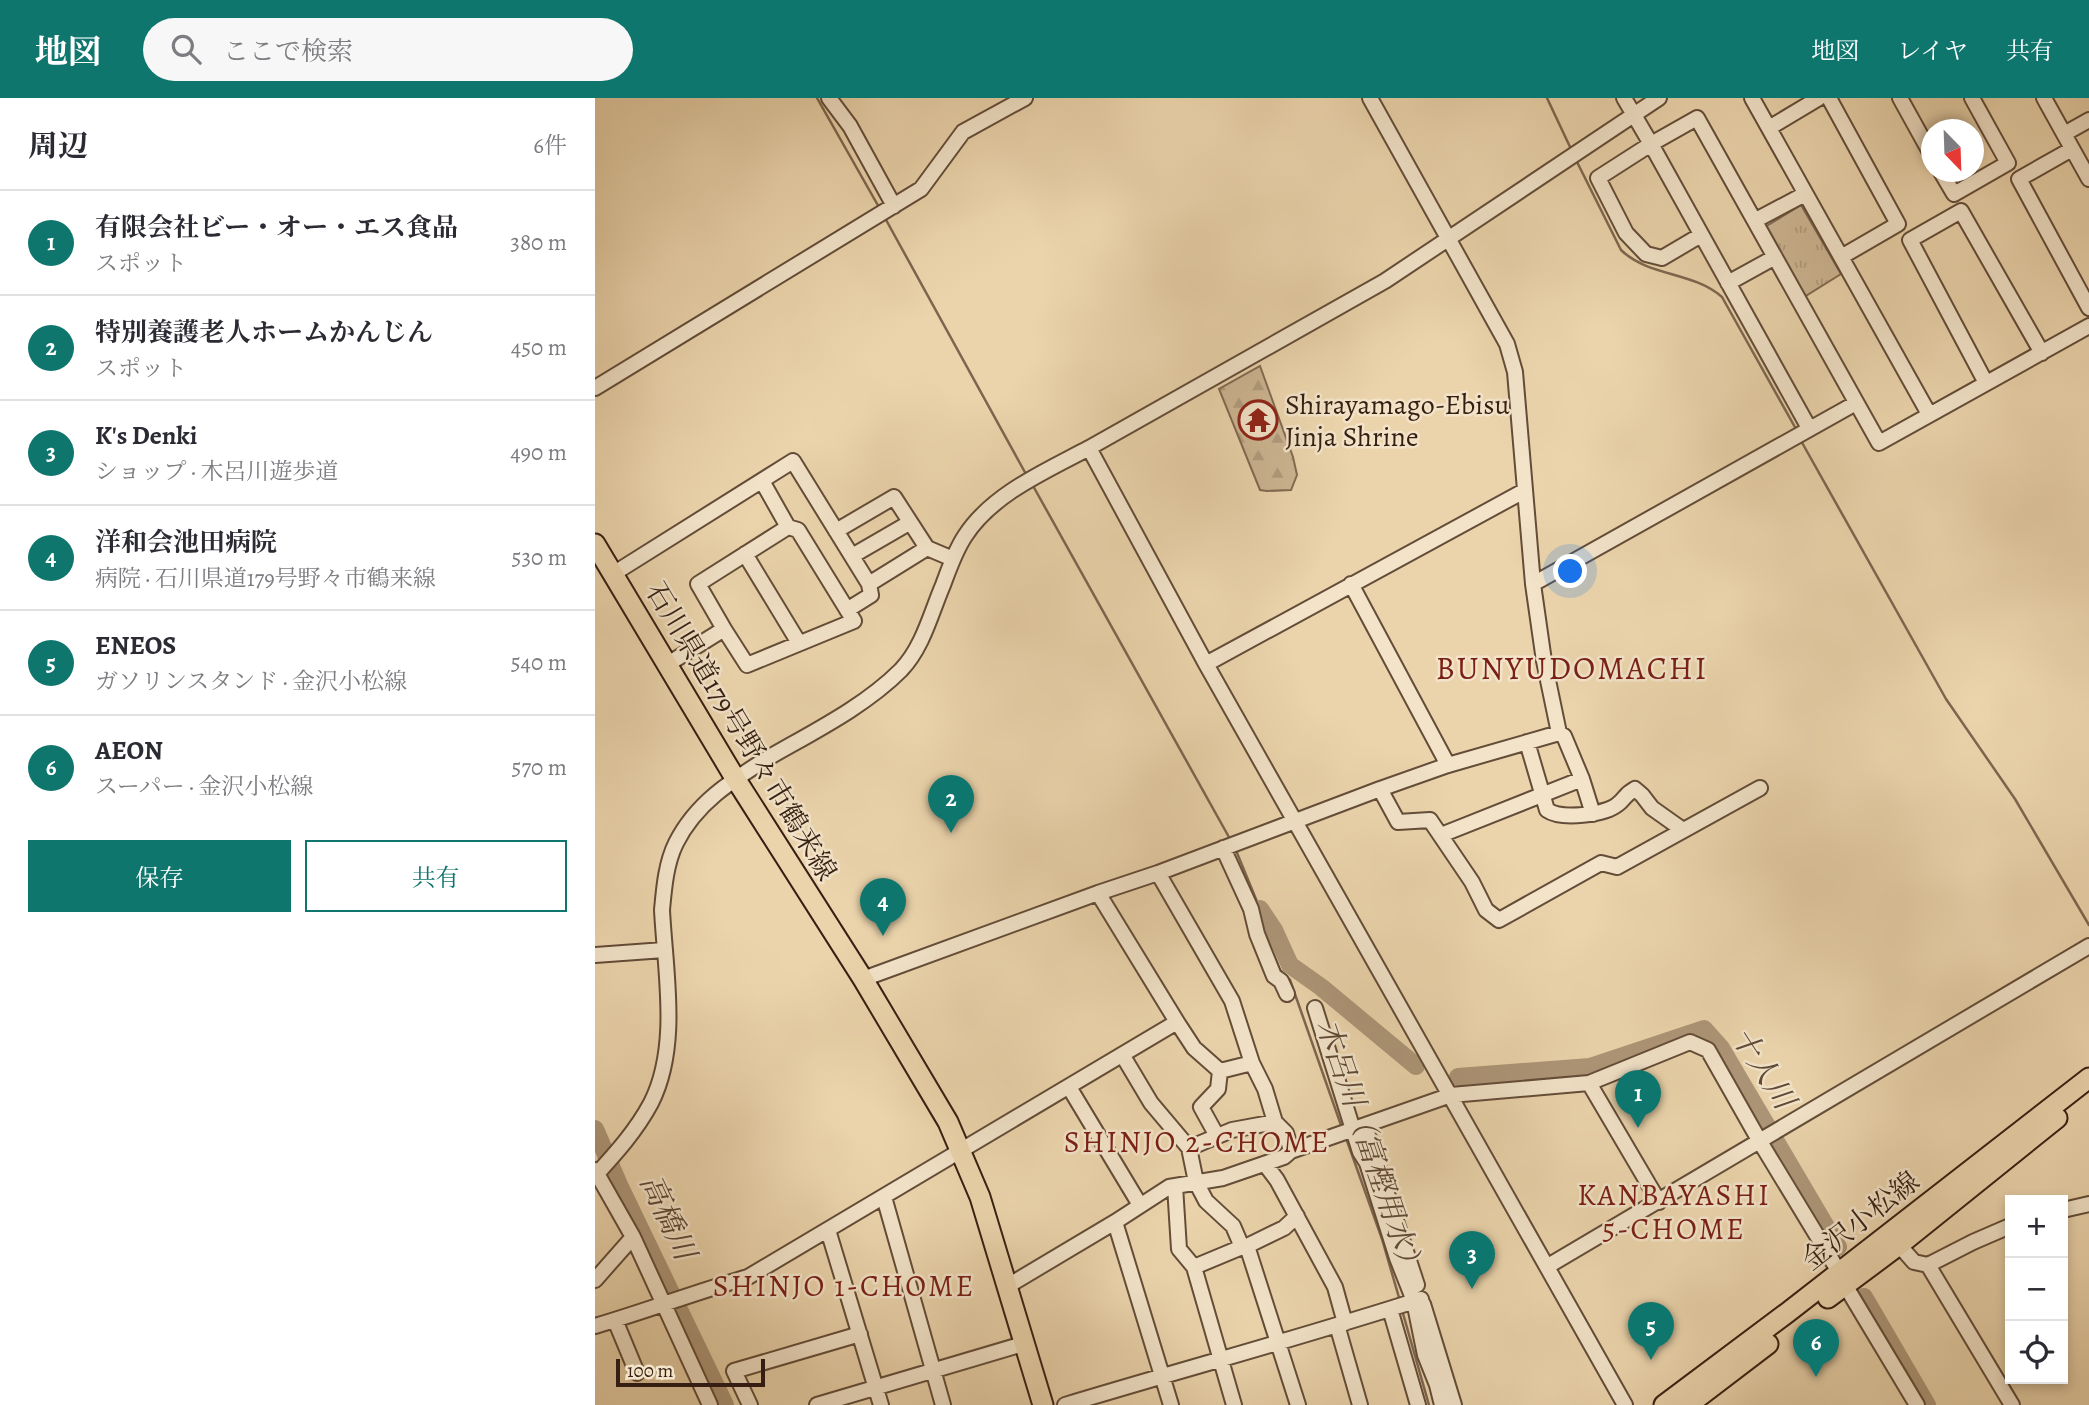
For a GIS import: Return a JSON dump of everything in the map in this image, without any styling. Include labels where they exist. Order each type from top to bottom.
[{"type":"main road","name":"石川県道179号野々市鶴来線","points":[[595,544],[735,778],[863,979],[948,1122],[979,1197],[1043,1405]]},
{"type":"main road","name":"金沢小松線","points":[[1688,1405],[2089,1078]]},
{"type":"main road","name":"金沢小松線","points":[[1664,1405],[1842,1279],[1899,1245],[2089,1095]]},
{"type":"street","points":[[829,98],[850,126],[886,210]]},
{"type":"street","points":[[595,388],[921,189],[963,132],[1025,98]]},
{"type":"street","points":[[1370,98],[1507,344],[1515,372],[1533,584],[1544,661],[1559,733],[1564,736],[1593,814]]},
{"type":"street","points":[[1624,98],[1728,283],[1802,432]]},
{"type":"street","points":[[710,1405],[633,1237],[598,1171],[620,1150],[636,1128],[651,1102],[666,1054],[669,1029],[664,950],[664,892],[675,845],[690,820],[711,796],[735,778],[848,711],[902,668],[919,644],[965,536],[985,512],[1037,475],[1385,281],[1659,98]]},
{"type":"street","points":[[1752,98],[1929,414]]},
{"type":"street","points":[[1769,128],[1819,98]]},
{"type":"street","points":[[1829,98],[1898,225],[1842,257]]},
{"type":"street","points":[[1900,98],[1921,136]]},
{"type":"street","points":[[1972,98],[1984,119]]},
{"type":"street","points":[[2044,98],[2089,179]]},
{"type":"street","points":[[1701,235],[1662,258],[1646,254],[1626,233],[1598,178],[1697,118],[1879,443],[2089,326]]},
{"type":"street","points":[[1984,120],[2008,163],[1984,177]]},
{"type":"street","points":[[2064,134],[2089,120]]},
{"type":"street","points":[[2072,149],[2019,179],[2089,308]]},
{"type":"street","points":[[1947,182],[1954,194],[1975,182]]},
{"type":"street","points":[[1756,220],[1805,194]]},
{"type":"street","points":[[1986,383],[1910,240],[1961,211],[2042,353]]},
{"type":"street","points":[[1728,283],[1775,257]]},
{"type":"street","points":[[1533,584],[1856,403]]},
{"type":"street","points":[[1089,448],[1206,664],[1625,1405]]},
{"type":"street","points":[[613,574],[793,461],[869,584],[871,595],[847,610]]},
{"type":"street","points":[[762,481],[788,527],[798,530],[854,621],[747,665],[698,584],[788,527]]},
{"type":"street","points":[[1206,664],[1524,491]]},
{"type":"street","points":[[836,531],[894,497],[927,548],[953,559]]},
{"type":"street","points":[[852,556],[909,523]]},
{"type":"street","points":[[869,584],[927,548]]},
{"type":"street","points":[[745,554],[799,643]]},
{"type":"street","points":[[1351,584],[1448,765]]},
{"type":"street","points":[[668,664],[724,629]]},
{"type":"street","points":[[863,979],[1158,873],[1380,789],[1448,765],[1559,733]]},
{"type":"street","points":[[1527,742],[1547,810],[1553,814],[1593,814],[1618,804],[1626,794],[1635,789],[1652,808],[1683,830]]},
{"type":"street","points":[[1441,835],[1582,779]]},
{"type":"street","points":[[1380,789],[1398,822],[1430,820],[1472,882],[1486,910],[1499,920],[1601,863],[1617,867],[1760,788]]},
{"type":"street","points":[[1230,845],[1257,934],[1274,976],[1281,981],[1287,994]]},
{"type":"street","points":[[1158,873],[1232,1001],[1275,1122],[1286,1133],[1291,1151]]},
{"type":"street","points":[[1098,893],[1194,1048],[1220,1071]]},
{"type":"street","points":[[1548,1266],[2089,946]]},
{"type":"street","points":[[595,955],[664,950]]},
{"type":"street","points":[[1315,1008],[1406,1304],[1442,1405]]},
{"type":"street","points":[[595,1326],[691,1293],[748,1277],[1177,1022]]},
{"type":"street","points":[[1006,1287],[1169,1187],[1223,1178],[1284,1157],[1291,1151],[1451,1095],[1589,1083],[1690,1042],[1708,1050],[1767,1135],[1842,1279],[1917,1405]]},
{"type":"street","points":[[1123,1056],[1150,1104],[1189,1148],[1196,1182],[1206,1201],[1233,1226],[1244,1246],[1280,1344],[1298,1405]]},
{"type":"street","points":[[1220,1071],[1252,1063]]},
{"type":"street","points":[[1217,1136],[1201,1107],[1218,1089],[1220,1071]]},
{"type":"street","points":[[1589,1083],[1659,1202]]},
{"type":"street","points":[[1069,1087],[1140,1205]]},
{"type":"street","points":[[1189,1148],[1232,1130],[1275,1122]]},
{"type":"street","points":[[1265,1164],[1335,1287],[1360,1405]]},
{"type":"street","points":[[1175,1186],[1179,1249],[1194,1267],[1234,1405]]},
{"type":"street","points":[[884,1198],[943,1405]]},
{"type":"street","points":[[2068,1209],[2089,1204]]},
{"type":"street","points":[[1194,1267],[1284,1228],[1297,1216]]},
{"type":"street","points":[[1115,1222],[1171,1405]]},
{"type":"street","points":[[1899,1245],[1913,1262],[1928,1265],[2005,1228]]},
{"type":"street","points":[[828,1230],[881,1405]]},
{"type":"street","points":[[595,1280],[633,1237]]},
{"type":"street","points":[[1928,1265],[2012,1405]]},
{"type":"street","points":[[1065,1405],[1280,1344],[1406,1304]]},
{"type":"street","points":[[1406,1304],[1418,1405]]},
{"type":"street","points":[[1406,1304],[1454,1405]]},
{"type":"street","points":[[615,1320],[637,1373]]},
{"type":"street","points":[[750,1405],[734,1371],[860,1334]]},
{"type":"street","points":[[817,1405],[1023,1344]]},
{"type":"green space","points":[[1801,205],[1841,274],[1804,297],[1765,227]]},
{"type":"green space","points":[[1260,366],[1293,457],[1297,475],[1291,490],[1260,490],[1219,389]]},
{"type":"waterway","points":[[817,98],[880,209]]},
{"type":"waterway","points":[[1547,98],[1571,149]]},
{"type":"waterway","points":[[1575,158],[1621,250],[1644,265],[1697,282],[1722,297],[1796,429]]},
{"type":"waterway","points":[[885,218],[1027,476]]},
{"type":"waterway","points":[[1800,439],[1946,699],[2015,799],[2089,925]]},
{"type":"waterway","points":[[1032,484],[1230,839]]},
{"type":"waterway","name":"木呂川（富樫用水）","points":[[1235,848],[1260,909],[1264,932],[1280,970],[1290,980],[1342,1128]]},
{"type":"waterway","name":"十人川","points":[[1260,909],[1274,930],[1290,965],[1321,987],[1416,1066]]},
{"type":"waterway","name":"十人川","points":[[1458,1077],[1590,1067],[1704,1029],[1721,1048],[1838,1247]]},
{"type":"waterway","name":"高橋川","points":[[595,1129],[725,1405]]},
{"type":"waterway","name":"木呂川（富樫用水）","points":[[1346,1138],[1382,1239],[1400,1301]]},
{"type":"waterway","name":"十人川","points":[[1864,1297],[1927,1405]]},
{"type":"waterway","name":"木呂川（富樫用水）","points":[[1402,1310],[1429,1405]]},
{"type":"place","name":"Shirayamago-Ebisu Jinja Shrine","points":[[1258,420]]},
{"type":"place","name":"特別養護老人ホームかんじん","points":[[951,833]]},
{"type":"place","name":"洋和会池田病院","points":[[883,936]]},
{"type":"place","name":"有限会社ビー・オー・エス食品","points":[[1638,1128]]},
{"type":"place","name":"K's Denki","points":[[1472,1289]]},
{"type":"place","name":"ENEOS","points":[[1651,1360]]},
{"type":"place","name":"AEON","points":[[1816,1377]]},
{"type":"district","name":"BUNYUDOMACHI","points":[[1572,668]]},
{"type":"district","name":"SHINJO 2-CHOME","points":[[1197,1142]]},
{"type":"district","name":"KANBAYASHI 5-CHOME","points":[[1674,1212]]},
{"type":"district","name":"SHINJO 1-CHOME","points":[[844,1286]]}]
